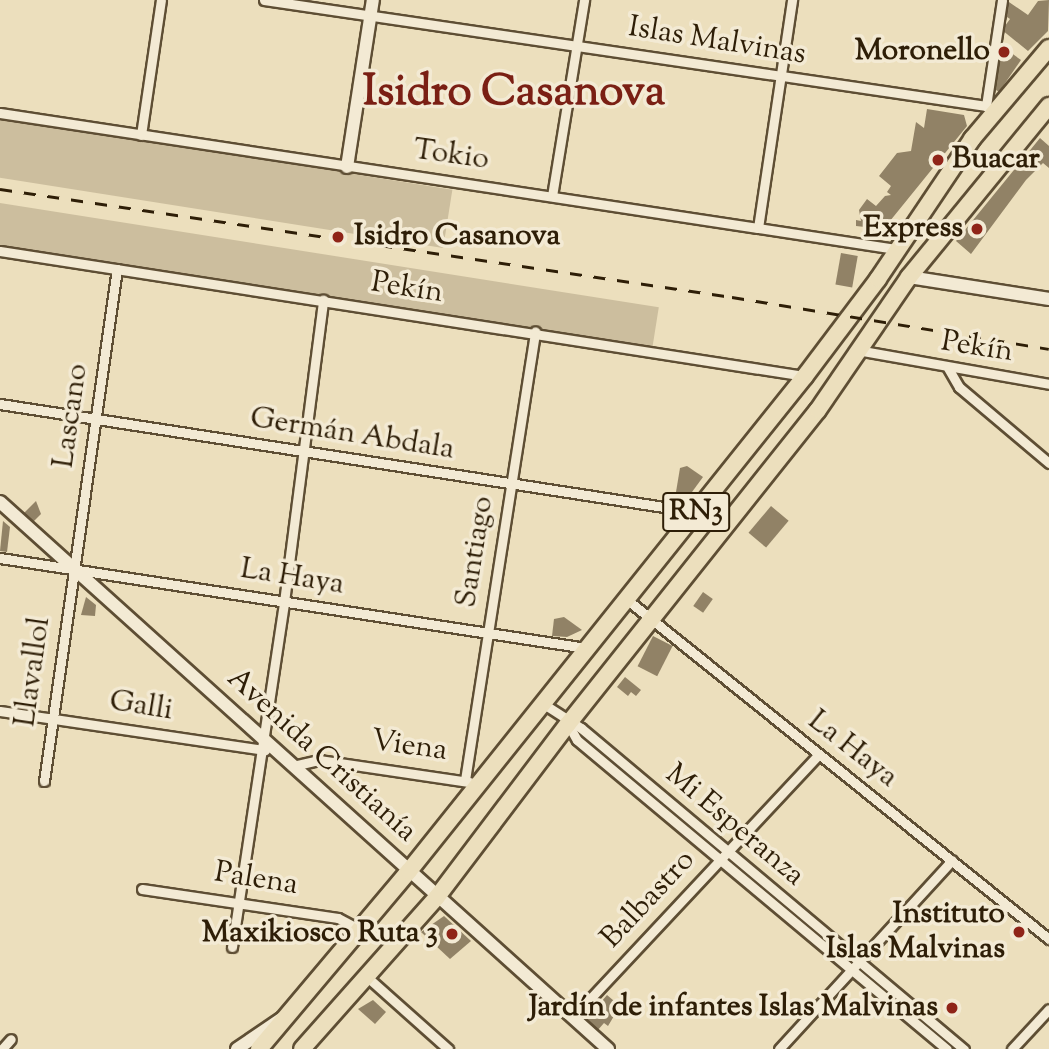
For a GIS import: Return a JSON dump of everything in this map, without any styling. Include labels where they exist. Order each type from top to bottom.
[{"type":"highway","name":"RN3","points":[[259,1049],[409,871],[471,783],[542,703],[805,376],[896,249],[990,110],[1049,48]]},
{"type":"highway","name":"RN3","points":[[302,1049],[437,897],[568,723],[653,620],[818,410],[909,276],[1046,116]]},
{"type":"main road","points":[[347,167],[373,0]]},
{"type":"main road","points":[[909,276],[1049,299]]},
{"type":"main road","name":"Avenida Cristianía","points":[[0,502],[267,746],[293,766],[573,1017],[600,1046]]},
{"type":"main road","points":[[237,1049],[282,1019]]},
{"type":"street","points":[[141,135],[161,0]]},
{"type":"street","name":"Islas Malvinas","points":[[264,0],[578,45],[990,110]]},
{"type":"street","points":[[552,196],[584,0]]},
{"type":"street","points":[[758,228],[792,0]]},
{"type":"street","points":[[990,110],[1002,0]]},
{"type":"street","name":"Tokio","points":[[0,113],[896,249]]},
{"type":"street","name":"Pekín","points":[[0,251],[535,331],[805,376]]},
{"type":"street","name":"Lascano","points":[[74,570],[117,269]]},
{"type":"street","points":[[232,947],[267,746],[323,300]]},
{"type":"street","name":"Santiago","points":[[471,783],[488,634],[535,331]]},
{"type":"street","name":"Pekín","points":[[857,350],[1049,384]]},
{"type":"street","points":[[948,368],[959,387],[1049,463]]},
{"type":"street","name":"Germán Abdala","points":[[0,404],[302,453],[696,512]]},
{"type":"street","name":"La Haya","points":[[0,558],[586,648]]},
{"type":"street","name":"Llavallol","points":[[44,781],[74,570]]},
{"type":"street","name":"La Haya","points":[[625,598],[1049,939]]},
{"type":"street","name":"Mi Esperanza","points":[[542,703],[568,723],[581,728],[964,1049]]},
{"type":"street","name":"Galli","points":[[0,711],[267,746]]},
{"type":"street","name":"Mi Esperanza","points":[[568,723],[572,736],[947,1049]]},
{"type":"street","name":"Balbastro","points":[[573,1017],[818,755]]},
{"type":"street","name":"Viena","points":[[293,766],[320,760],[471,783]]},
{"type":"street","points":[[779,1049],[952,860]]},
{"type":"street","name":"Palena","points":[[142,889],[338,918],[359,929]]},
{"type":"street","points":[[366,976],[449,1049]]},
{"type":"street","points":[[1012,1049],[1049,1009]]},
{"type":"street","points":[[2,1049],[11,1039]]},
{"type":"shaded area","points":[[0,118],[452,190],[443,248],[0,178]]},
{"type":"shaded area","points":[[0,203],[659,307],[652,350],[0,247]]},
{"type":"building","points":[[1006,0],[1028,15],[1038,1],[1049,0],[1048,31],[1028,51],[1002,30],[1010,19],[1004,15]]},
{"type":"building","points":[[1000,45],[1021,60],[999,92],[993,88]]},
{"type":"building","points":[[927,109],[964,115],[967,126],[877,237],[865,240],[865,227],[856,226],[856,220],[861,221],[859,210],[867,199],[876,206],[885,196],[891,195],[887,192],[891,186],[879,176],[897,153],[911,151],[916,122],[924,128]]},
{"type":"building","points":[[1040,138],[1049,146],[1049,168],[1043,163],[1026,180],[971,254],[956,241]]},
{"type":"building","points":[[841,253],[858,256],[852,287],[835,285]]},
{"type":"building","points":[[687,466],[703,477],[692,492],[675,498],[680,468]]},
{"type":"building","points":[[36,501],[41,514],[32,523],[23,514]]},
{"type":"building","points":[[771,506],[789,521],[766,548],[749,533]]},
{"type":"building","points":[[3,521],[10,527],[7,552],[0,551]]},
{"type":"building","points":[[703,592],[713,599],[703,613],[693,606]]},
{"type":"building","points":[[86,597],[96,605],[95,616],[81,615]]},
{"type":"building","points":[[564,617],[582,630],[567,637],[552,636],[554,619]]},
{"type":"building","points":[[653,636],[673,646],[657,676],[638,666]]},
{"type":"building","points":[[625,677],[641,690],[636,696],[631,692],[628,696],[617,687]]},
{"type":"building","points":[[444,916],[471,941],[450,959],[421,932]]},
{"type":"building","points":[[607,995],[620,1006],[608,1026],[604,1023],[597,1031],[585,1021]]},
{"type":"building","points":[[373,1000],[386,1012],[375,1024],[358,1009]]},
{"type":"railway","points":[[0,189],[732,297],[1049,349]]},
{"type":"place","name":"Moronello","points":[[1004,52]]},
{"type":"place","name":"Buacar","points":[[938,160]]},
{"type":"place","name":"Express","points":[[977,229]]},
{"type":"place","name":"Isidro Casanova","points":[[338,237]]},
{"type":"place","name":"Instituto Islas Malvinas","points":[[1019,932]]},
{"type":"place","name":"Maxikiosco Ruta 3","points":[[452,934]]},
{"type":"place","name":"Jardín de infantes Islas Malvinas","points":[[952,1008]]},
{"type":"district","name":"Isidro Casanova","points":[[514,94]]}]
